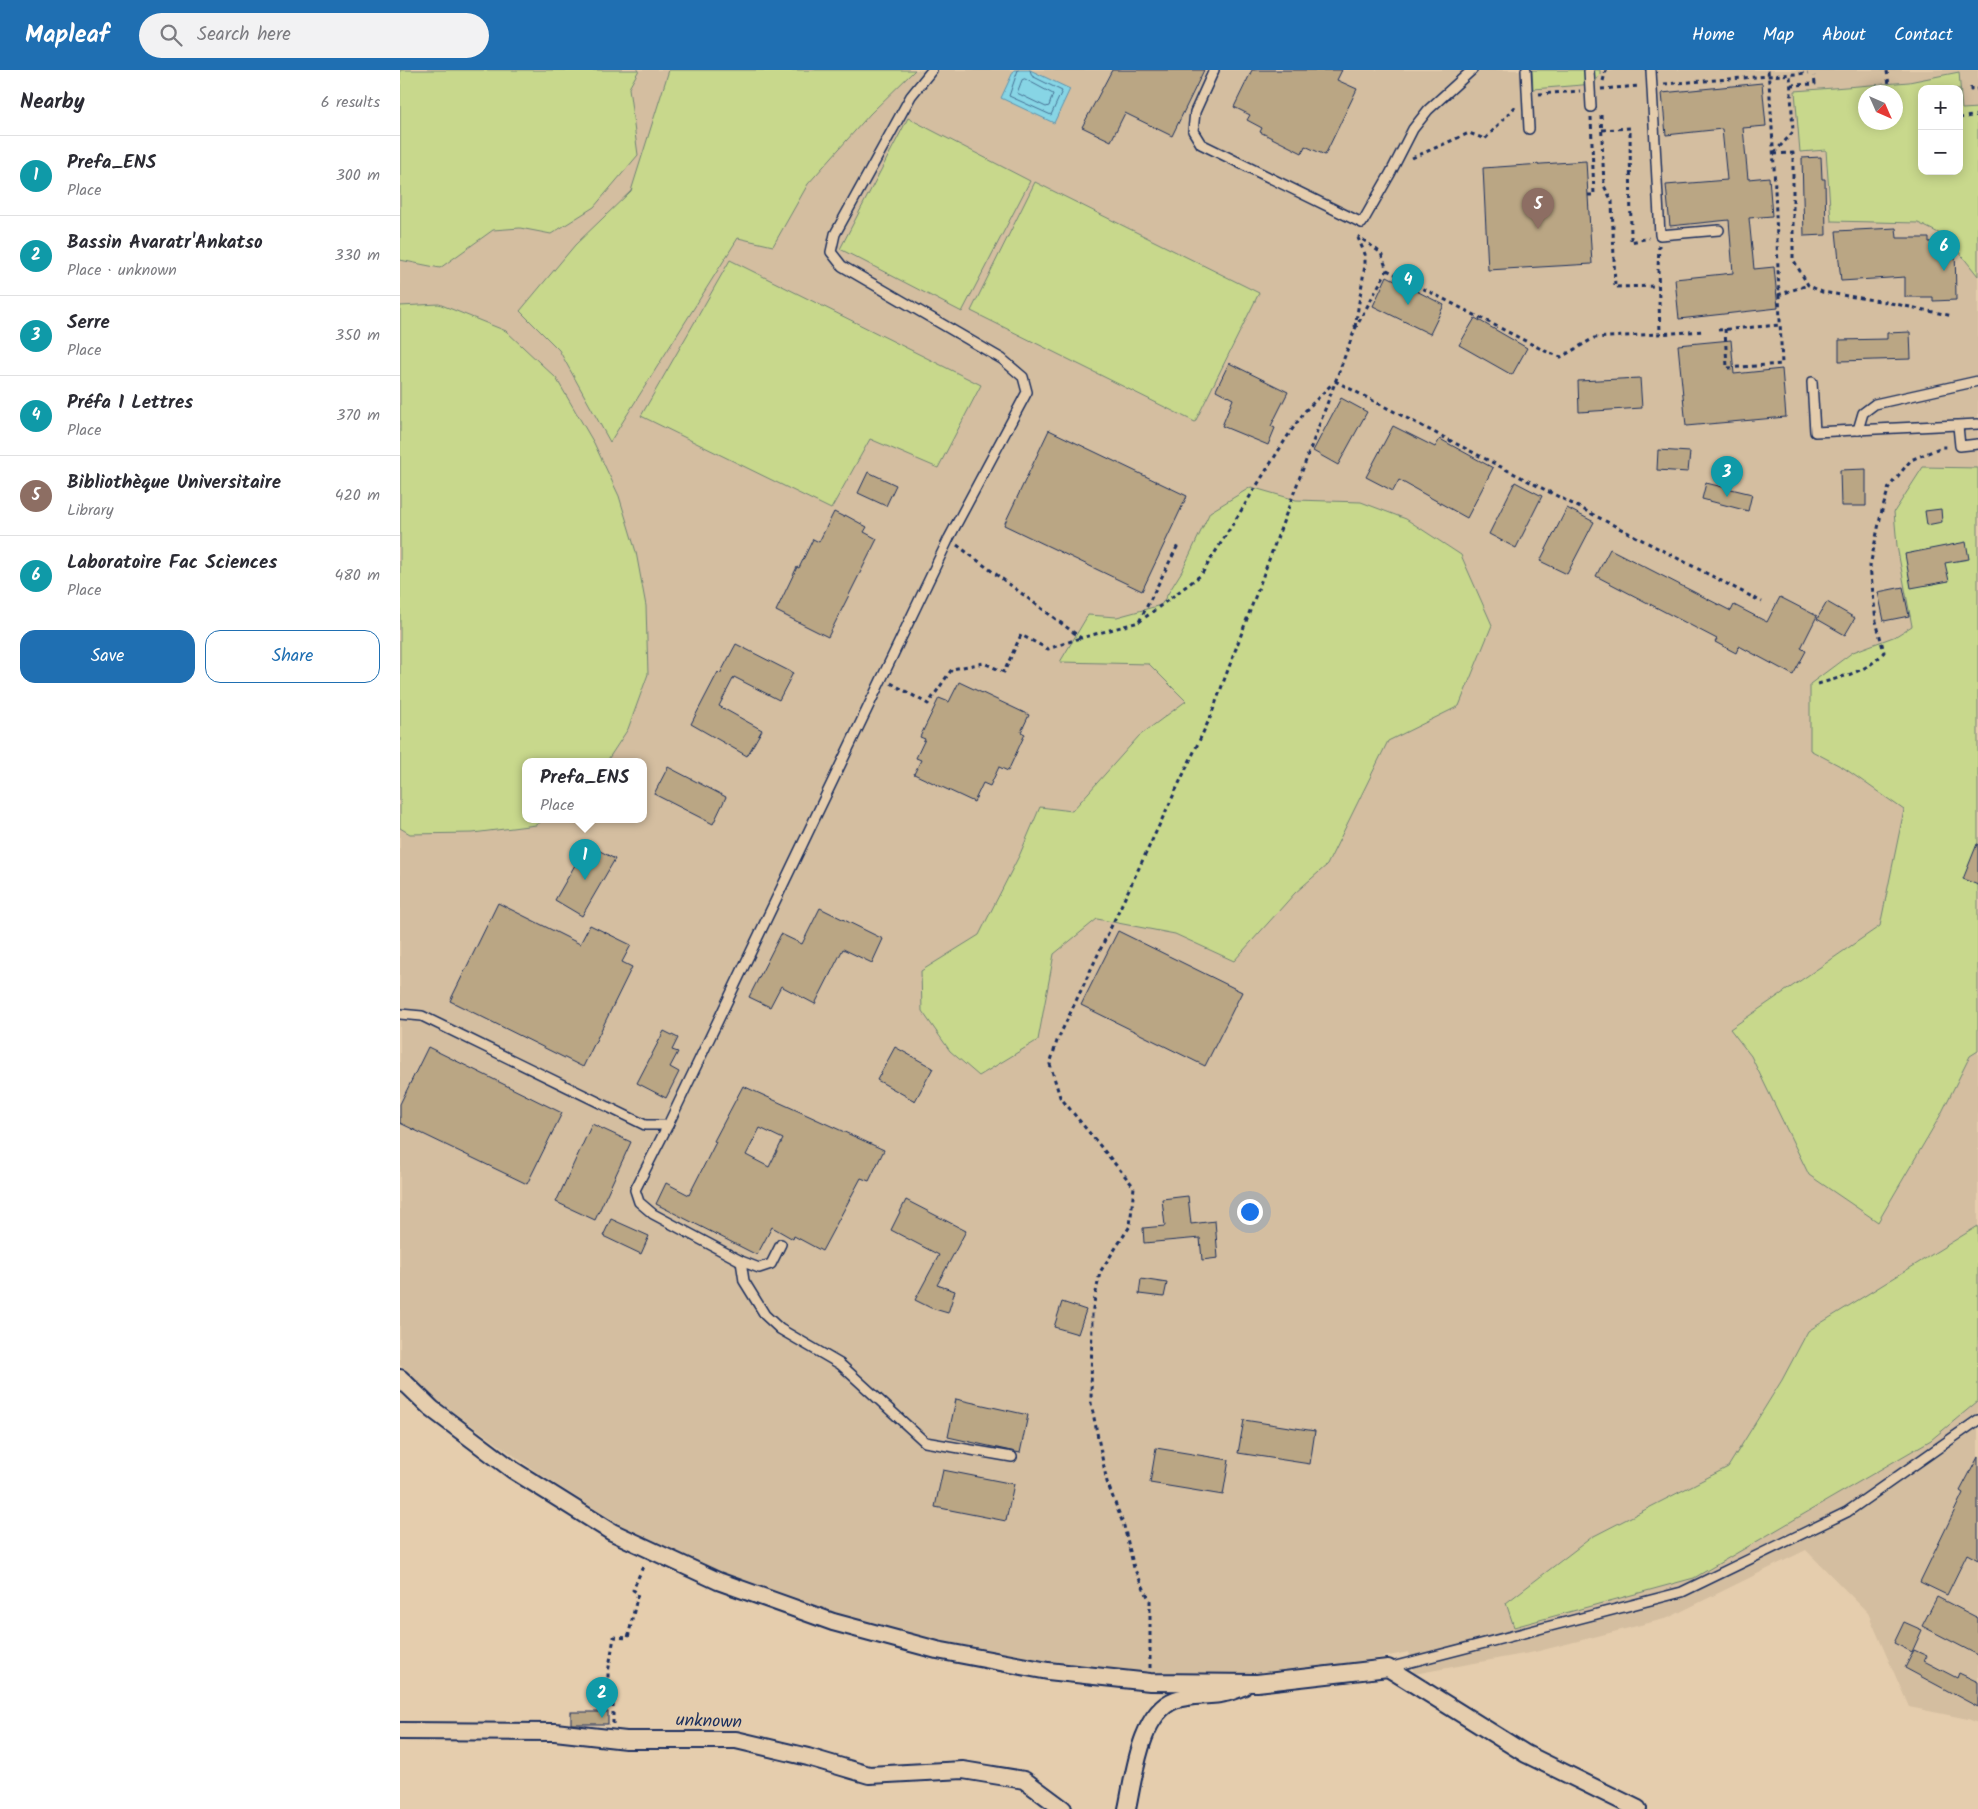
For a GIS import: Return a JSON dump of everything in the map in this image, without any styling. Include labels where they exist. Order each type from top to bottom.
[{"type":"street","points":[[400,1378],[432,1409],[513,1470],[612,1532],[718,1581],[833,1622],[937,1650],[1048,1671],[1150,1682],[1257,1683],[1388,1668],[1526,1754],[1638,1809]]},
{"type":"street","points":[[1127,1809],[1139,1749],[1151,1722],[1164,1706],[1176,1700],[1225,1693],[1257,1683]]},
{"type":"street","name":"unknown","points":[[400,1731],[555,1732],[626,1740],[736,1740],[808,1757],[869,1775],[963,1770],[1024,1780],[1063,1809]]},
{"type":"lane","points":[[781,1244],[771,1264],[759,1268],[741,1261],[653,1214],[639,1202],[635,1190],[668,1125],[949,538],[1027,392],[1023,377],[1002,359],[842,266],[831,252],[835,234],[901,114],[911,96],[932,70]]},
{"type":"lane","points":[[1214,70],[1196,112],[1193,131],[1201,144],[1362,223],[1413,130],[1428,110],[1472,70]]},
{"type":"lane","points":[[1526,70],[1529,129]]},
{"type":"lane","points":[[1589,70],[1591,107]]},
{"type":"lane","points":[[1651,70],[1660,235],[1719,230]]},
{"type":"lane","points":[[1858,430],[1862,413],[1876,404],[1978,381]]},
{"type":"lane","points":[[1812,382],[1815,432],[1978,424]]},
{"type":"lane","points":[[1958,426],[1960,446],[1978,444]]},
{"type":"lane","points":[[400,1014],[422,1016],[645,1125],[668,1125]]},
{"type":"lane","points":[[741,1261],[744,1281],[765,1315],[780,1329],[840,1364],[925,1442],[1012,1457]]},
{"type":"lane","points":[[1388,1668],[1682,1592],[1847,1512],[1978,1420]]},
{"type":"path","points":[[1600,97],[1599,89],[1606,70]]},
{"type":"path","points":[[1725,329],[1727,368],[1782,364],[1774,154],[1768,70]]},
{"type":"path","points":[[1887,71],[1889,85]]},
{"type":"path","points":[[1599,89],[1808,72]]},
{"type":"path","points":[[1774,154],[1793,132],[1790,74]]},
{"type":"path","points":[[1791,85],[1815,84],[1814,76]]},
{"type":"path","points":[[1971,87],[1971,90],[1978,89]]},
{"type":"path","points":[[1390,174],[1415,156],[1469,133],[1485,139],[1527,95],[1581,91]]},
{"type":"path","points":[[1588,195],[1594,195],[1591,107]]},
{"type":"path","points":[[1600,114],[1604,186],[1612,201],[1615,287],[1658,286]]},
{"type":"path","points":[[1963,117],[1978,115]]},
{"type":"path","points":[[1602,130],[1630,128],[1631,242],[1660,235],[1658,286],[1660,333]]},
{"type":"path","points":[[1774,154],[1793,153],[1793,259],[1808,285],[1822,292],[1886,302],[1953,316]]},
{"type":"path","points":[[1355,329],[1365,265],[1365,254],[1358,236],[1381,253],[1387,270],[1545,351],[1561,357],[1594,338],[1705,330]]},
{"type":"path","points":[[1150,1682],[1150,1601],[1134,1568],[1124,1526],[1107,1482],[1091,1403],[1094,1305],[1100,1272],[1130,1226],[1134,1187],[1060,1097],[1050,1064],[1057,1041],[1210,718],[1355,329],[1387,270]]},
{"type":"path","points":[[1778,295],[1808,285]]},
{"type":"path","points":[[1718,330],[1780,325]]},
{"type":"path","points":[[1335,381],[1762,602]]},
{"type":"path","points":[[882,678],[928,704],[952,670],[984,664],[1004,672],[1021,635],[1048,650],[1080,638],[1140,622],[1201,575],[1287,437],[1305,411],[1335,381]]},
{"type":"path","points":[[1818,684],[1859,671],[1877,661],[1884,652],[1876,621],[1870,566],[1889,487],[1911,460],[1942,448],[1960,446]]},
{"type":"path","points":[[949,538],[1080,638]]},
{"type":"path","points":[[1140,622],[1178,545]]},
{"type":"path","points":[[608,1738],[607,1732],[613,1725],[614,1716],[613,1695],[608,1685],[612,1646],[614,1637],[628,1638],[638,1593],[634,1590],[649,1549]]},
{"type":"shaded area","points":[[400,70],[1978,70],[1978,1723],[1968,1719],[1909,1707],[1868,1613],[1806,1550],[1668,1618],[1535,1652],[1414,1674],[1409,1652],[1333,1667],[1233,1675],[1121,1673],[1051,1665],[954,1646],[838,1614],[724,1574],[622,1526],[535,1471],[430,1395],[400,1365]]},
{"type":"green space","points":[[400,70],[639,70],[629,88],[638,155],[594,207],[551,234],[520,228],[493,230],[440,268],[400,260]]},
{"type":"green space","points":[[669,70],[915,70],[870,114],[808,184],[773,246],[738,238],[610,442],[559,350],[520,311],[575,245],[631,191]]},
{"type":"green space","points":[[1532,70],[1600,70],[1600,74],[1594,84],[1533,89]]},
{"type":"green space","points":[[1959,72],[1960,85],[1918,85],[1918,175],[1963,175],[1963,109],[1978,108],[1978,276],[1947,237],[1918,223],[1831,221],[1826,150],[1800,152],[1795,91],[1858,86],[1858,130],[1903,130],[1903,85],[1871,85],[1909,82]]},
{"type":"green space","points":[[908,118],[1030,181],[962,312],[840,249]]},
{"type":"green space","points":[[1035,182],[1259,293],[1195,422],[971,311]]},
{"type":"green space","points":[[730,260],[981,385],[938,468],[870,439],[831,509],[641,416]]},
{"type":"green space","points":[[439,304],[506,331],[556,378],[594,443],[619,496],[636,552],[646,606],[648,674],[628,729],[609,758],[522,758],[522,823],[539,823],[536,825],[473,833],[410,834],[400,828],[400,306]]},
{"type":"green space","points":[[1923,467],[1978,468],[1978,1051],[1970,1056],[1940,1116],[1878,1222],[1809,1175],[1751,1056],[1730,1029],[1880,926],[1904,810],[1844,768],[1810,750],[1810,684],[1853,652],[1896,636],[1912,626],[1897,546],[1894,512]]},
{"type":"green space","points":[[1251,487],[1296,500],[1361,502],[1406,519],[1461,555],[1492,625],[1459,706],[1388,741],[1327,865],[1295,893],[1234,961],[1175,934],[1097,919],[1054,954],[1038,1040],[979,1076],[950,1051],[922,1011],[921,971],[979,935],[1020,854],[1040,807],[1072,811],[1139,736],[1186,701],[1149,664],[1060,662],[1088,615],[1117,617],[1161,605],[1182,571],[1210,512]]},
{"type":"green space","points":[[1978,1226],[1978,1401],[1931,1440],[1694,1578],[1514,1627],[1506,1603],[1592,1537],[1728,1467],[1782,1380],[1808,1331]]},
{"type":"water","points":[[1014,70],[1030,70],[1070,89],[1054,123],[1001,98]]},
{"type":"building","points":[[1112,70],[1204,70],[1172,136],[1125,113],[1111,141],[1082,127]]},
{"type":"building","points":[[1252,70],[1342,70],[1337,80],[1357,89],[1325,155],[1305,146],[1302,153],[1260,132],[1262,128],[1247,120],[1250,115],[1234,107]]},
{"type":"building","points":[[1762,83],[1766,126],[1743,128],[1748,179],[1769,177],[1772,216],[1749,218],[1754,269],[1774,267],[1778,308],[1679,319],[1675,279],[1733,273],[1729,220],[1670,226],[1666,185],[1727,180],[1722,129],[1666,135],[1662,93]]},
{"type":"building","points":[[1821,157],[1822,179],[1825,179],[1826,235],[1804,236],[1802,158]]},
{"type":"building","points":[[1586,161],[1592,264],[1488,270],[1483,168]]},
{"type":"building","points":[[1896,228],[1897,238],[1929,238],[1929,242],[1955,242],[1956,300],[1933,301],[1933,297],[1905,297],[1905,277],[1841,281],[1836,231]]},
{"type":"building","points":[[1387,276],[1444,305],[1430,334],[1373,306]]},
{"type":"building","points":[[1475,318],[1527,348],[1512,375],[1459,345]]},
{"type":"building","points":[[1910,332],[1911,359],[1839,361],[1839,340],[1887,339],[1887,333]]},
{"type":"building","points":[[1731,340],[1734,374],[1782,369],[1786,417],[1686,426],[1678,345]]},
{"type":"building","points":[[1229,363],[1288,392],[1271,426],[1275,428],[1268,445],[1222,426],[1233,399],[1216,390]]},
{"type":"building","points":[[1640,378],[1642,408],[1579,412],[1578,381]]},
{"type":"building","points":[[1341,398],[1367,412],[1338,465],[1313,451]]},
{"type":"building","points":[[1393,426],[1435,447],[1440,439],[1493,468],[1467,518],[1399,480],[1393,491],[1366,477]]},
{"type":"building","points":[[1049,430],[1187,496],[1142,591],[1004,525]]},
{"type":"building","points":[[1658,450],[1690,452],[1688,472],[1657,470]]},
{"type":"building","points":[[1866,469],[1866,506],[1841,506],[1840,470]]},
{"type":"building","points":[[868,472],[896,485],[886,506],[858,493]]},
{"type":"building","points":[[1515,482],[1542,496],[1516,548],[1489,534]]},
{"type":"building","points":[[1706,483],[1752,494],[1748,511],[1702,499]]},
{"type":"building","points":[[1567,508],[1594,522],[1567,574],[1540,561]]},
{"type":"building","points":[[1941,509],[1942,522],[1927,525],[1925,511]]},
{"type":"building","points":[[834,512],[844,517],[845,515],[867,527],[864,532],[877,539],[828,637],[776,611],[813,539],[819,542]]},
{"type":"building","points":[[1966,542],[1969,559],[1945,563],[1949,581],[1911,588],[1905,554]]},
{"type":"building","points":[[1610,549],[1731,611],[1734,605],[1767,622],[1780,597],[1817,616],[1801,648],[1806,651],[1793,675],[1739,646],[1736,653],[1715,642],[1717,639],[1596,576]]},
{"type":"building","points":[[1903,587],[1909,616],[1884,621],[1878,592]]},
{"type":"building","points":[[1827,602],[1855,618],[1845,635],[1817,619]]},
{"type":"building","points":[[736,644],[793,673],[779,700],[734,677],[719,706],[762,730],[747,756],[691,724],[718,672],[720,674]]},
{"type":"building","points":[[959,682],[1029,715],[1021,732],[1025,734],[1008,771],[999,767],[990,786],[983,783],[974,802],[914,774],[921,760],[916,758],[925,739],[920,737],[939,698],[949,702]]},
{"type":"building","points":[[668,767],[726,797],[713,824],[654,794]]},
{"type":"building","points":[[587,844],[615,859],[582,916],[555,900]]},
{"type":"building","points":[[1978,844],[1978,885],[1963,879]]},
{"type":"building","points":[[498,903],[580,944],[590,925],[631,945],[622,962],[632,967],[583,1067],[450,1001]]},
{"type":"building","points":[[820,908],[883,939],[872,963],[843,949],[815,1004],[781,986],[770,1007],[749,997],[781,934],[802,944]]},
{"type":"building","points":[[1118,931],[1242,992],[1205,1066],[1081,1005]]},
{"type":"building","points":[[664,1031],[678,1038],[672,1050],[678,1052],[670,1067],[679,1072],[666,1098],[637,1083]]},
{"type":"building","points":[[428,1047],[562,1113],[527,1184],[400,1123],[400,1104]]},
{"type":"building","points":[[895,1047],[933,1068],[915,1101],[877,1080]]},
{"type":"building","points":[[743,1086],[884,1150],[869,1181],[861,1178],[822,1251],[794,1236],[793,1239],[772,1227],[757,1255],[656,1204],[666,1183],[689,1195],[716,1142],[714,1141]],"holes":[[[760,1128],[783,1139],[769,1167],[746,1155]]]},
{"type":"building","points":[[592,1124],[631,1142],[595,1220],[556,1202]]},
{"type":"building","points":[[1188,1196],[1191,1224],[1215,1221],[1218,1258],[1202,1260],[1200,1238],[1144,1243],[1143,1228],[1165,1226],[1162,1199]]},
{"type":"building","points":[[906,1200],[966,1231],[937,1285],[955,1291],[948,1313],[931,1308],[915,1300],[939,1255],[891,1230]]},
{"type":"building","points":[[611,1219],[649,1236],[641,1254],[603,1236]]},
{"type":"building","points":[[1141,1279],[1167,1283],[1164,1297],[1139,1294]]},
{"type":"building","points":[[1062,1302],[1086,1310],[1078,1334],[1054,1327]]},
{"type":"building","points":[[956,1399],[1028,1415],[1020,1453],[948,1437]]},
{"type":"building","points":[[1244,1420],[1315,1431],[1310,1464],[1238,1453]]},
{"type":"building","points":[[1156,1448],[1229,1460],[1223,1495],[1150,1483]]},
{"type":"building","points":[[1978,1457],[1978,1560],[1967,1554],[1947,1595],[1920,1582],[1963,1493],[1960,1491]]},
{"type":"building","points":[[943,1470],[1014,1484],[1006,1521],[935,1507]]},
{"type":"building","points":[[1937,1597],[1978,1618],[1978,1655],[1922,1626]]},
{"type":"building","points":[[1904,1622],[1922,1630],[1912,1652],[1894,1643]]},
{"type":"building","points":[[1914,1650],[1927,1656],[1924,1661],[1957,1678],[1959,1673],[1978,1682],[1978,1707],[1905,1668]]},
{"type":"building","points":[[571,1712],[608,1712],[608,1724],[571,1724]]},
{"type":"place","name":"Bibliothèque Universitaire","points":[[1538,229]]},
{"type":"place","name":"Laboratoire Fac Sciences","points":[[1944,271]]},
{"type":"place","name":"Préfa 1 Lettres","points":[[1408,305]]},
{"type":"place","name":"Serre","points":[[1727,497]]},
{"type":"place","name":"Prefa_ENS","points":[[585,880]]},
{"type":"place","name":"Bassin Avaratr'Ankatso","points":[[602,1718]]}]
